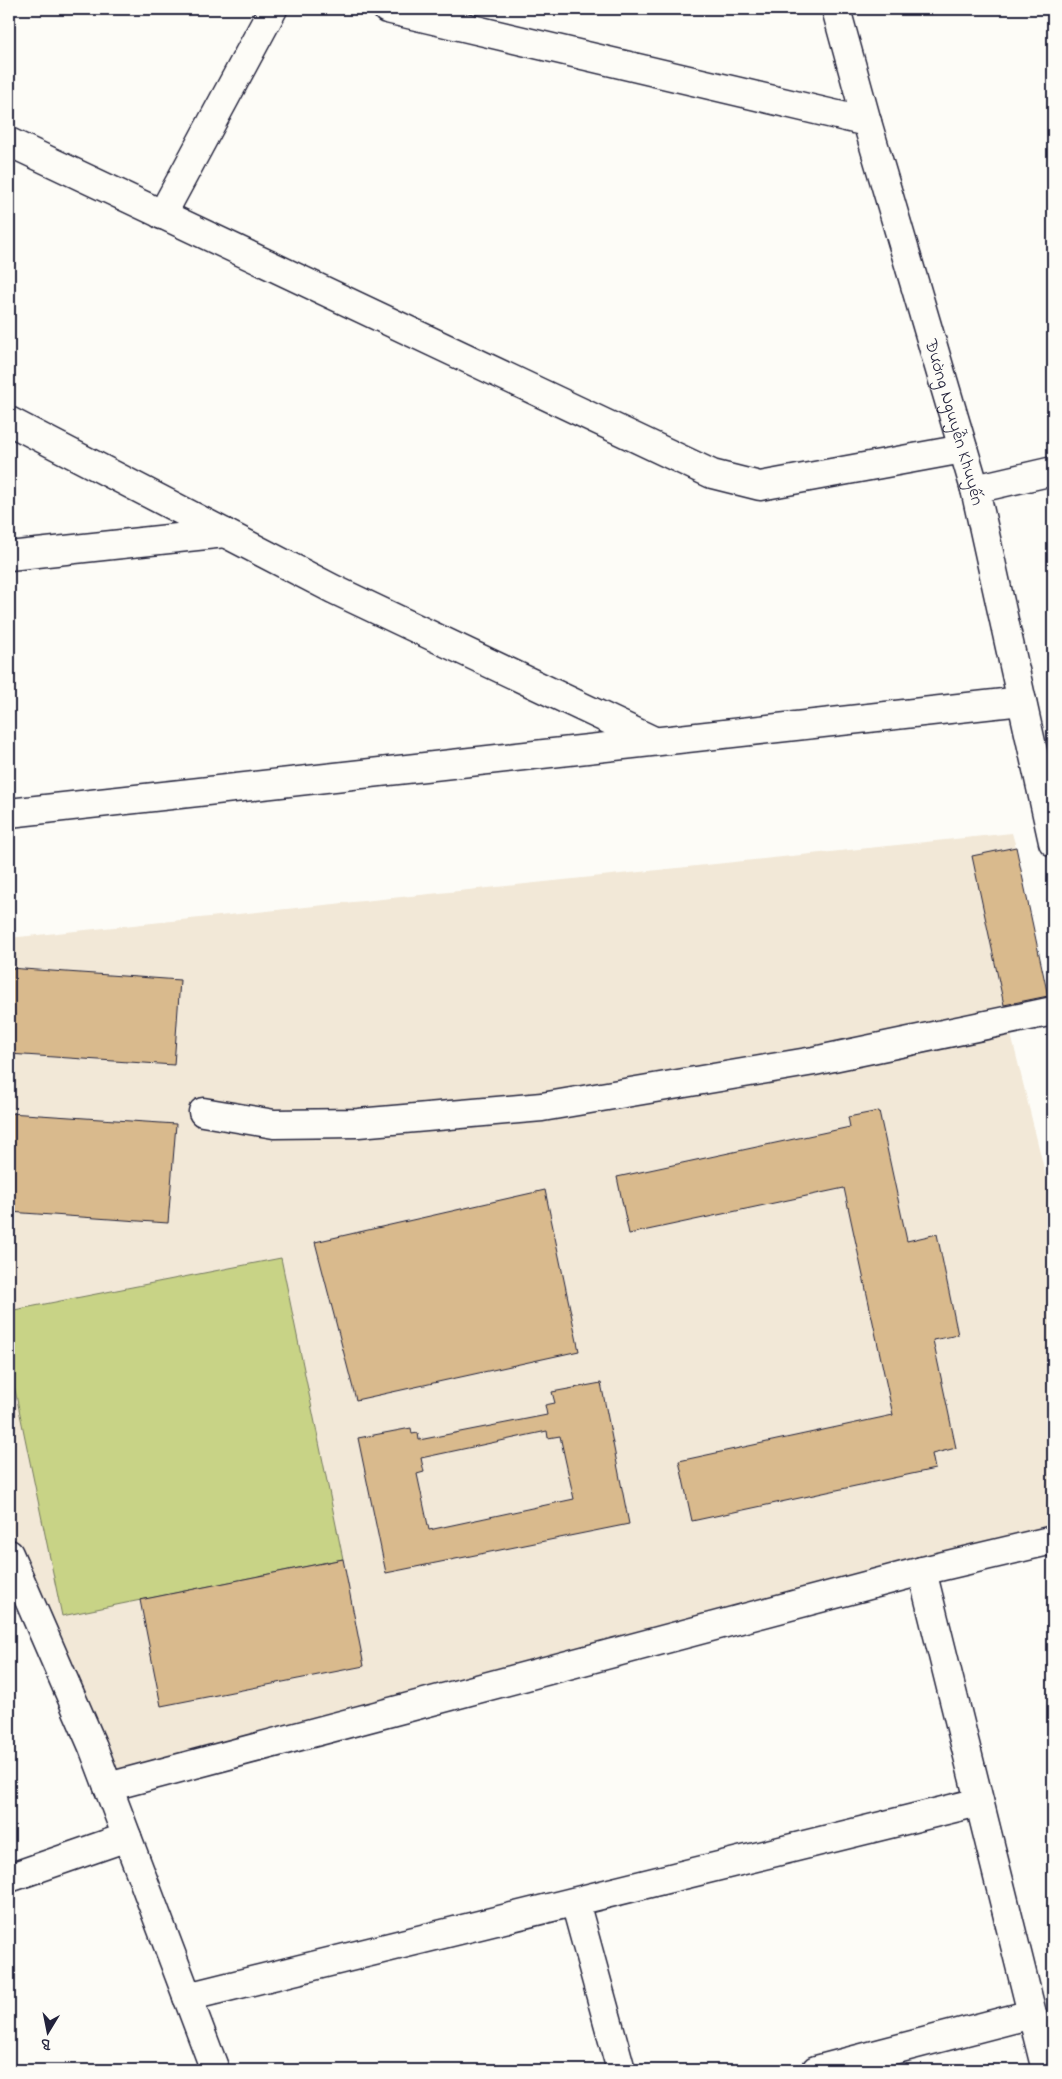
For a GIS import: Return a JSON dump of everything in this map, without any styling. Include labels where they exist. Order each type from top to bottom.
[{"type":"street","points":[[162,215],[273,9]]},
{"type":"street","points":[[387,9],[867,122]]},
{"type":"street","name":"Đường Nguyễn Khuyến","points":[[836,9],[867,122],[975,489],[1053,842]]},
{"type":"street","points":[[9,142],[712,474],[760,486],[963,449]]},
{"type":"street","points":[[9,421],[333,589],[654,741]]},
{"type":"street","points":[[975,489],[1053,471]]},
{"type":"street","points":[[9,556],[225,533]]},
{"type":"street","points":[[9,813],[1022,701]]},
{"type":"street","points":[[202,1112],[274,1124],[358,1122],[542,1107],[814,1061],[1053,1011]]},
{"type":"street","points":[[108,1787],[922,1571],[1053,1540]]},
{"type":"street","points":[[10,1559],[93,1747],[187,1997],[210,2069]]},
{"type":"street","points":[[922,1571],[1046,2070]]},
{"type":"street","points":[[187,1997],[979,1802]]},
{"type":"street","points":[[9,1878],[126,1837]]},
{"type":"street","points":[[574,1902],[620,2070]]},
{"type":"street","points":[[816,2070],[1032,2014]]},
{"type":"shaded area","points":[[1012,833],[1048,996],[1004,1006],[1053,1205],[1053,1529],[115,1773],[9,1524],[9,938]]},
{"type":"green space","points":[[281,1258],[343,1559],[62,1616],[9,1361],[9,1311]]},
{"type":"building","points":[[1016,847],[1048,996],[1004,1005],[972,856]]},
{"type":"building","points":[[9,968],[180,980],[174,1065],[9,1054]]},
{"type":"building","points":[[879,1111],[907,1241],[937,1234],[958,1335],[933,1340],[956,1448],[932,1454],[935,1469],[692,1521],[679,1461],[893,1415],[844,1188],[629,1234],[617,1177],[850,1127],[848,1117]]},
{"type":"building","points":[[9,1113],[176,1124],[168,1223],[9,1212]]},
{"type":"building","points":[[545,1190],[579,1351],[356,1400],[315,1242]]},
{"type":"building","points":[[601,1383],[629,1524],[386,1573],[358,1438],[411,1428],[412,1434],[418,1433],[419,1440],[547,1415],[545,1405],[555,1403],[552,1392]],"holes":[[[547,1431],[548,1438],[560,1436],[574,1499],[429,1530],[417,1474],[424,1472],[421,1458]]]},
{"type":"building","points":[[343,1559],[364,1666],[161,1706],[140,1600]]}]
